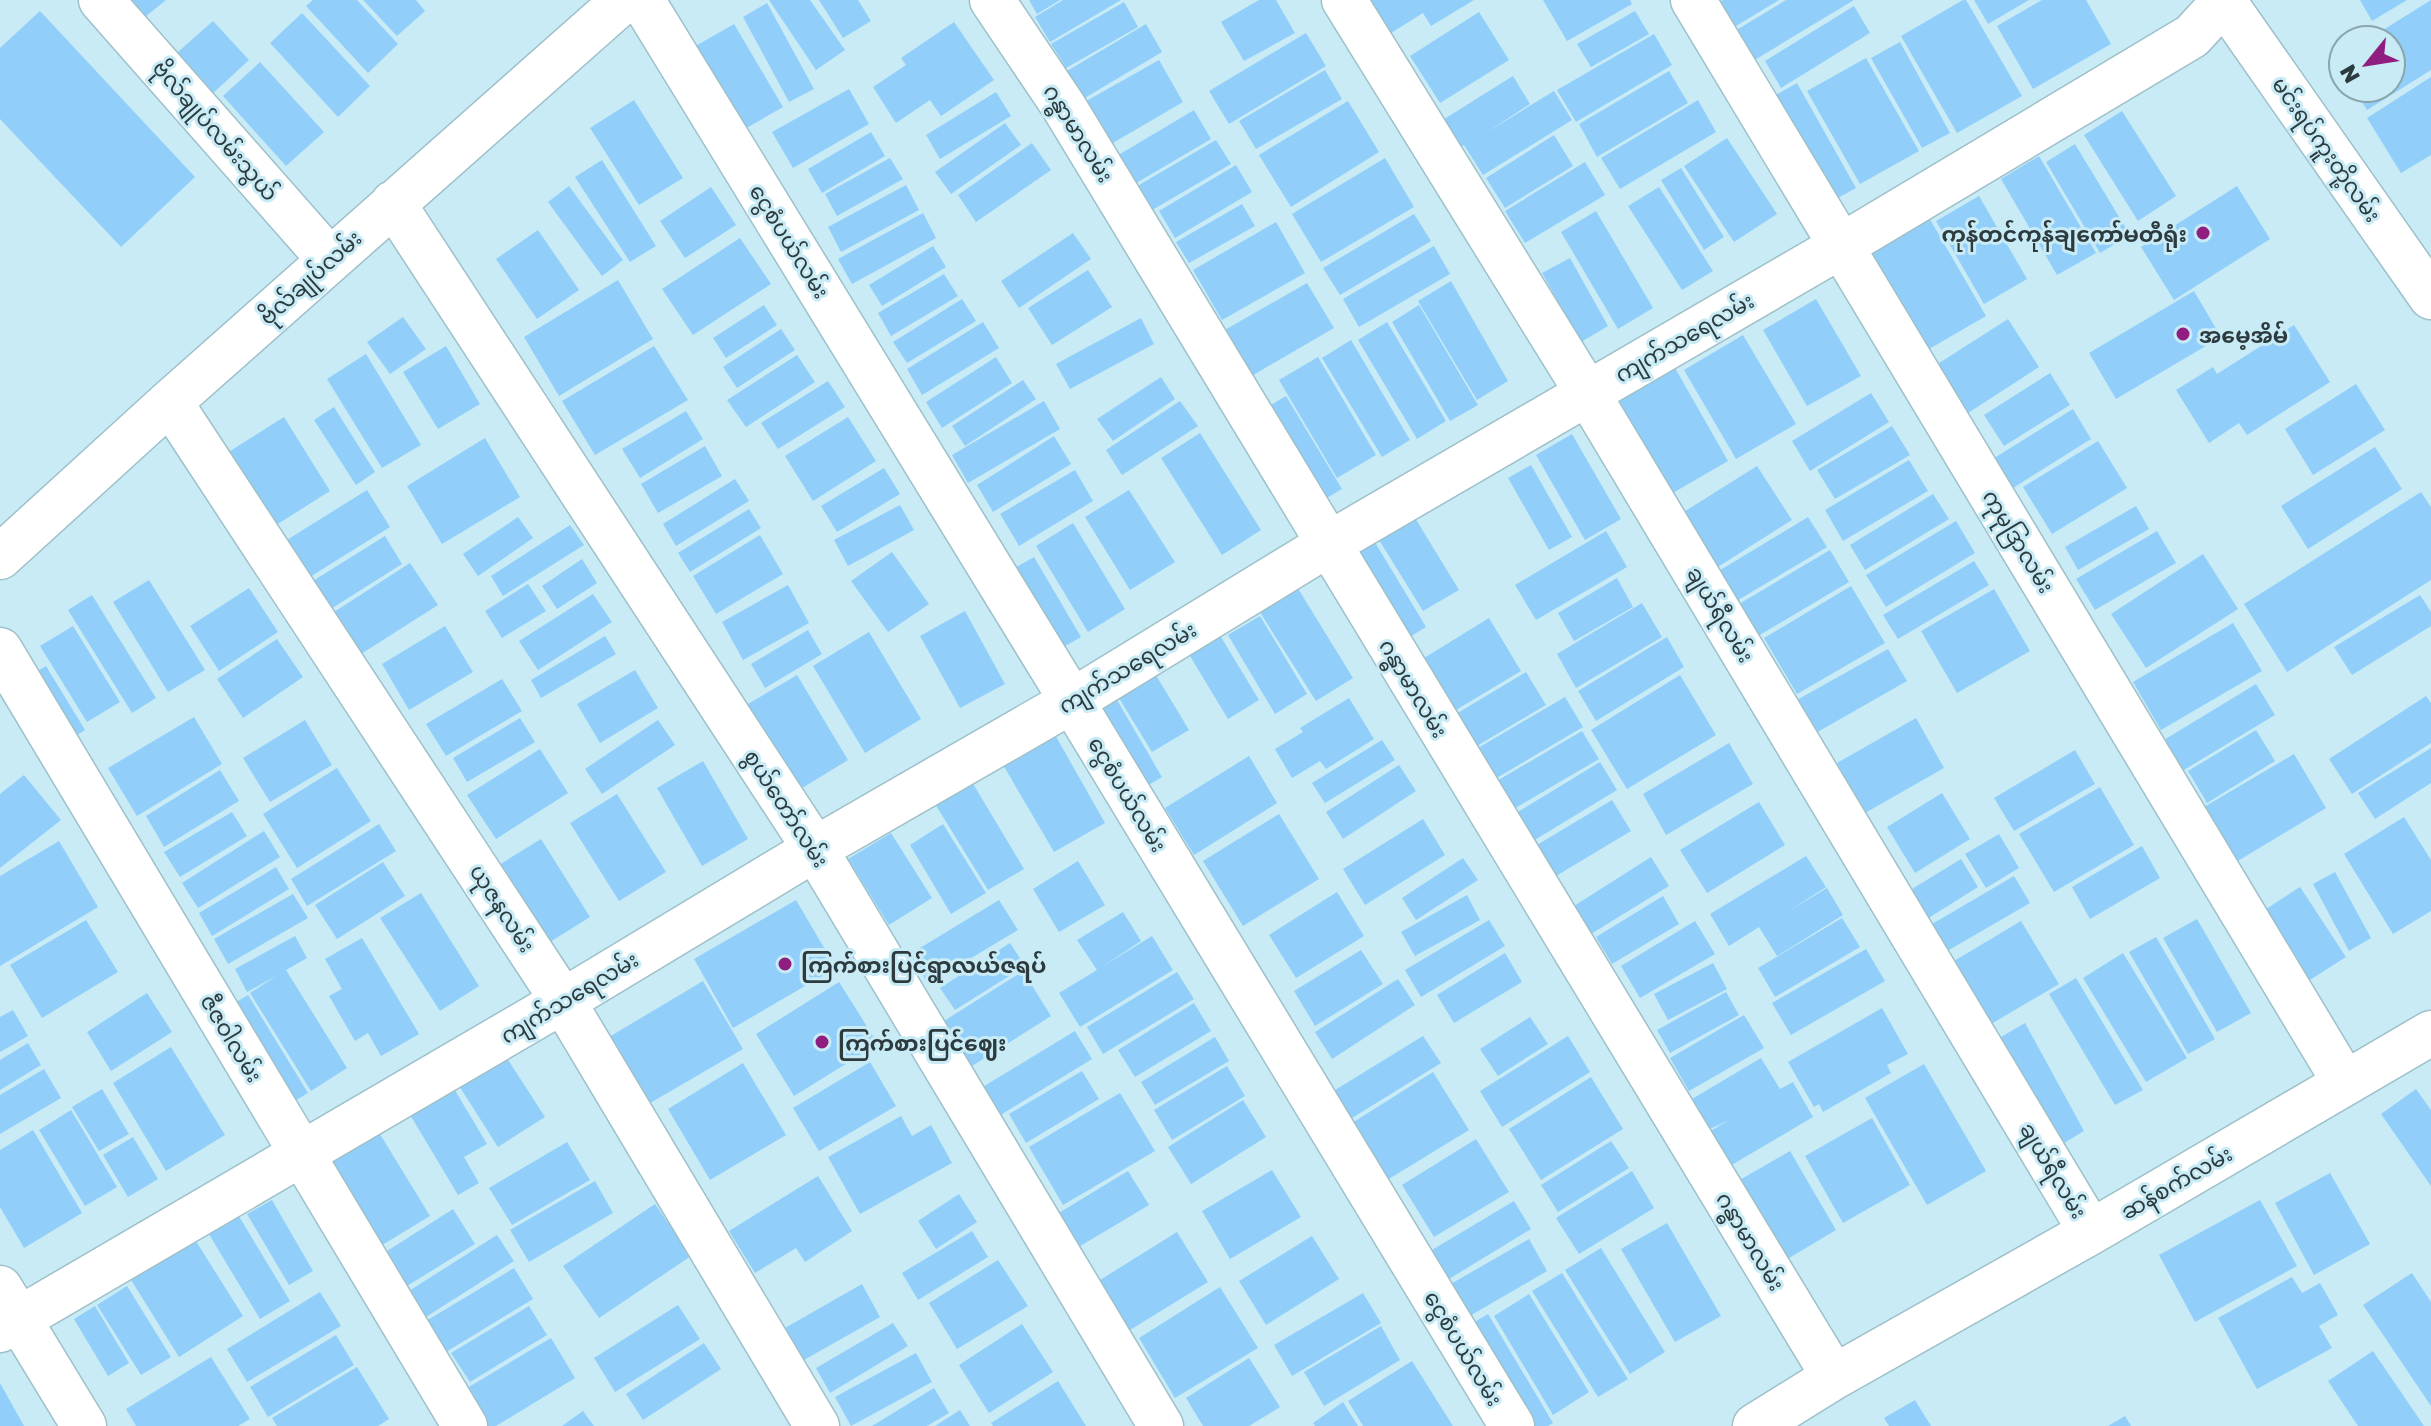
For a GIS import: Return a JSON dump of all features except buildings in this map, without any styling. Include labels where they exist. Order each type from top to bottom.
[{"type":"street","name":"ဗိုလ်ချုပ်လမ်းသွယ်","points":[[101,0],[330,260]]},
{"type":"street","name":"ဗိုလ်ချုပ်လမ်း","points":[[0,557],[170,402],[624,0]]},
{"type":"street","name":"ငွေစံပယ်လမ်း","points":[[642,0],[1512,1426]]},
{"type":"street","name":"ဂန္ဓာမာလမ်း","points":[[992,0],[1064,107],[1834,1377]]},
{"type":"street","name":"ချယ်ရီလမ်း","points":[[1344,0],[1588,394],[2091,1232]]},
{"type":"street","name":"ကုမုဒြာလမ်း","points":[[1693,0],[2345,1083]]},
{"type":"street","name":"ကျက်သရေလမ်း","points":[[6,1312],[301,1154],[815,849],[1072,701],[1327,545],[1841,246],[2192,36],[2224,0]]},
{"type":"street","name":"မင်းရပ်ကူးတို့လမ်း","points":[[2224,0],[2431,297]]},
{"type":"street","name":"စွယ်တော်လမ်း","points":[[393,203],[815,849],[1161,1426]]},
{"type":"street","name":"ယုဇနလမ်း","points":[[170,402],[563,1001],[817,1426]]},
{"type":"street","name":"ဇီဇဝါလမ်း","points":[[0,650],[465,1426]]},
{"type":"street","name":"ဆန်စက်လမ်း","points":[[1755,1426],[1834,1377],[2091,1232],[2431,1033]]},
{"type":"street","points":[[6,1312],[84,1426]]},
{"type":"place","name":"ကုန်တင်ကုန်ချကော်မတီရုံး","points":[[2203,233]]},
{"type":"place","name":"အမေ့အိမ်","points":[[2183,334]]},
{"type":"place","name":"ကြက်စားပြင်ရွာလယ်ဇရပ်","points":[[785,964]]},
{"type":"place","name":"ကြက်စားပြင်ဈေး","points":[[822,1042]]}]
